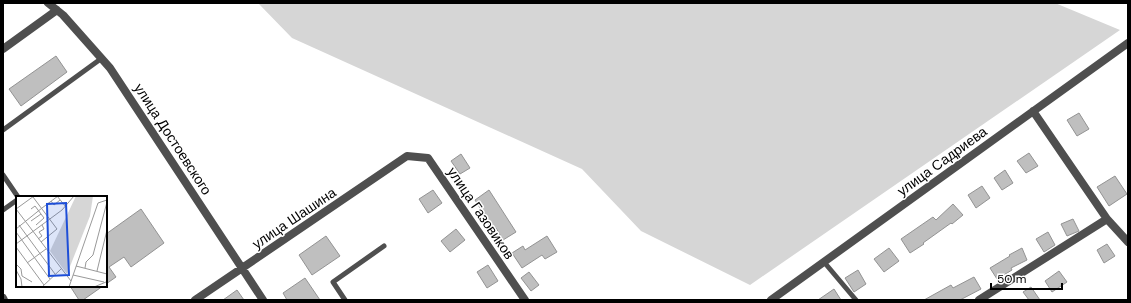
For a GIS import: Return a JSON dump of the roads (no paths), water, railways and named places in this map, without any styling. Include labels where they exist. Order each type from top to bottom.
[{"type":"street","name":"улица Достоевского","points":[[48,3],[57,10],[110,68],[263,300]]},
{"type":"street","points":[[3,49],[57,10]]},
{"type":"street","name":"улица Садриева","points":[[771,300],[1128,43]]},
{"type":"street","points":[[1032,111],[1107,219],[1128,242]]},
{"type":"street","name":"улица Шашина","points":[[195,300],[243,269],[407,156]]},
{"type":"street","name":"улица Газовиков","points":[[407,156],[428,158],[525,300]]},
{"type":"street","points":[[979,300],[1107,219]]},
{"type":"lane","points":[[3,130],[102,58]]},
{"type":"lane","points":[[3,175],[17,196]]},
{"type":"lane","points":[[3,210],[16,201]]},
{"type":"lane","points":[[345,300],[333,282],[384,246]]},
{"type":"lane","points":[[824,262],[856,300]]}]
